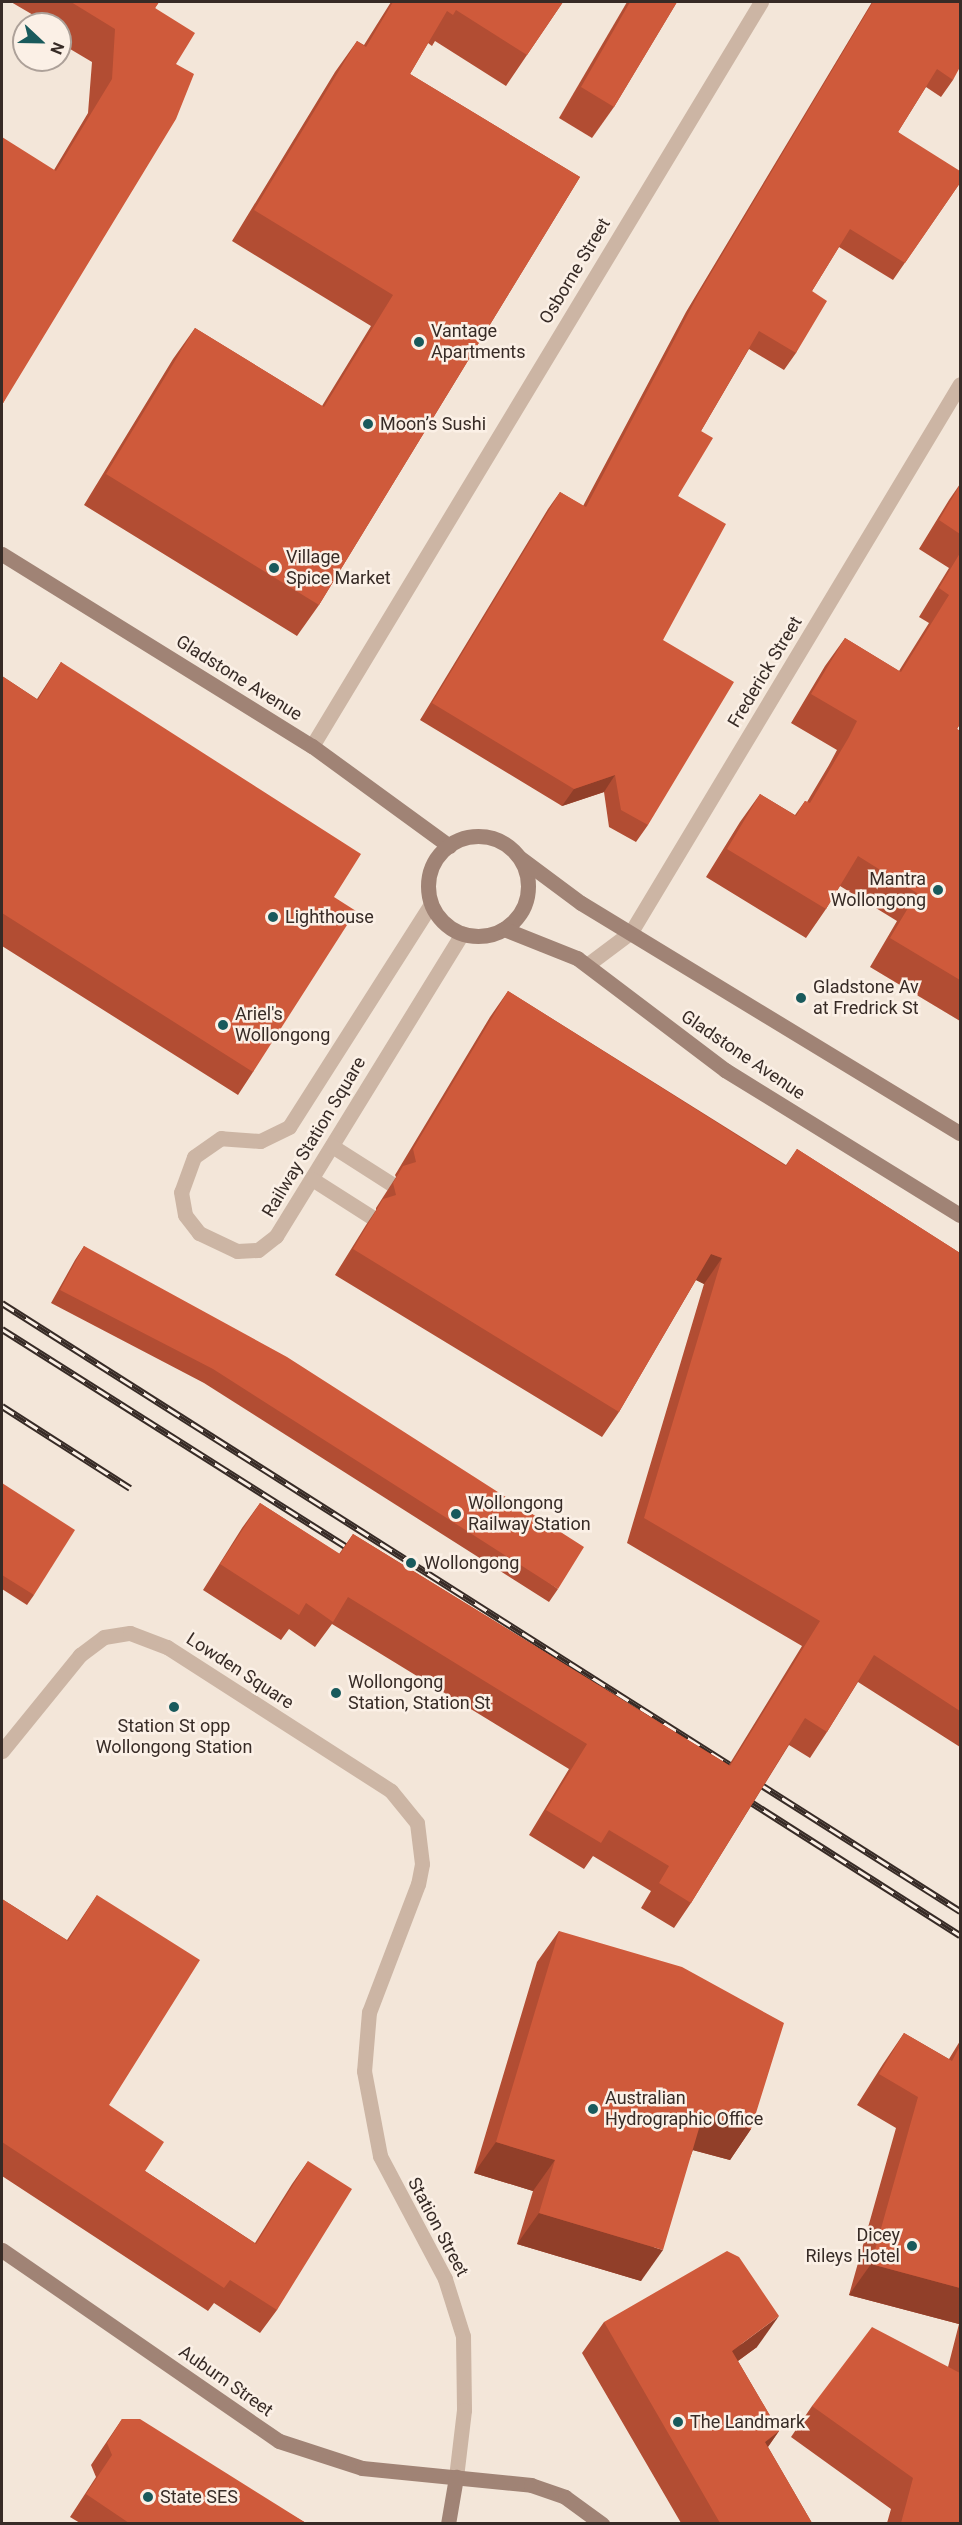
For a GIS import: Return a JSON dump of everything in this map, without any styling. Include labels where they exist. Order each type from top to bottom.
[{"type":"main road","name":"Gladstone Avenue","points":[[2,554],[312,746],[449,846]]},
{"type":"main road","points":[[519,857],[528,888],[520,911],[504,929],[462,934],[444,922],[431,904],[430,871],[449,846],[487,837],[519,857],[631,932],[960,1133]]},
{"type":"main road","name":"Gladstone Avenue","points":[[504,929],[549,943],[587,965],[725,1070],[960,1215]]},
{"type":"main road","name":"Auburn Street","points":[[2,2250],[279,2441],[362,2468],[456,2477]]},
{"type":"main road","points":[[448,2523],[456,2477],[546,2489],[602,2523]]},
{"type":"street","name":"Osborne Street","points":[[312,746],[761,2]]},
{"type":"street","name":"Frederick Street","points":[[587,965],[631,932],[960,384]]},
{"type":"street","name":"Railway Station Square","points":[[431,904],[296,1120],[260,1141],[221,1138],[201,1147],[183,1179],[182,1203],[191,1225],[209,1241],[237,1251],[258,1250],[276,1236],[462,934]]},
{"type":"street","points":[[332,1146],[390,1184]]},
{"type":"street","points":[[312,1179],[370,1216]]},
{"type":"street","name":"Lowden Square","points":[[2,1751],[92,1644],[118,1634],[141,1635],[391,1791],[417,1823],[422,1844],[418,1884]]},
{"type":"street","name":"Station Street","points":[[418,1884],[369,2012],[364,2071],[380,2156],[445,2280],[464,2336],[464,2410],[456,2477]]},
{"type":"building","points":[[71,2],[159,2],[155,8],[195,33],[176,64],[194,74],[176,119],[2,405],[2,137],[56,171],[112,79],[115,29]]},
{"type":"building","name":"Vantage Apartments","points":[[393,2],[563,2],[527,55],[456,10],[453,15],[447,11],[410,74],[580,177],[319,605],[106,474],[195,328],[324,407],[393,295],[254,210],[357,41],[366,47]]},
{"type":"building","points":[[630,2],[677,2],[614,107],[581,87]]},
{"type":"building","points":[[873,2],[960,2],[960,67],[953,80],[937,69],[898,132],[960,171],[960,183],[905,263],[850,229],[812,291],[827,301],[796,353],[759,331],[701,431],[713,438],[678,496],[726,524],[663,640],[734,682],[648,825],[621,810],[615,775],[574,789],[432,703],[560,492],[586,507],[698,295]]},
{"type":"building","points":[[960,485],[960,534],[939,520]]},
{"type":"building","points":[[960,553],[960,724],[957,729],[960,731],[960,980],[890,938],[917,893],[858,856],[826,909],[727,849],[760,794],[796,816],[805,801],[810,803],[849,737],[857,721],[811,694],[845,638],[901,672],[949,595],[939,588]]},
{"type":"building","points":[[61,662],[361,854],[334,897],[356,911],[253,1072],[2,913],[2,676],[38,700]]},
{"type":"building","points":[[508,991],[786,1166],[797,1149],[960,1253],[960,1711],[874,1655],[827,1732],[805,1718],[691,1903],[659,1883],[669,1866],[609,1830],[601,1843],[546,1810],[587,1744],[348,1597],[333,1622],[306,1603],[299,1615],[220,1564],[260,1503],[340,1554],[353,1534],[730,1766],[820,1621],[644,1518],[722,1258],[711,1254],[619,1412],[353,1249],[383,1199],[396,1195],[393,1183],[403,1166],[416,1162],[413,1149]]},
{"type":"building","points":[[84,1246],[287,1357],[584,1547],[558,1589],[213,1369],[60,1290]]},
{"type":"building","points":[[2,1483],[75,1530],[34,1595],[2,1575]]},
{"type":"building","points":[[97,1895],[200,1960],[109,2105],[164,2142],[145,2171],[256,2244],[308,2161],[352,2189],[277,2310],[230,2280],[224,2288],[2,2142],[2,1899],[68,1941]]},
{"type":"building","name":"Australian Hydrographic Office","points":[[559,1931],[682,1967],[784,2023],[751,2129],[703,2115],[663,2250],[539,2213],[555,2160],[496,2142]]},
{"type":"building","points":[[904,2033],[952,2061],[960,2046],[960,2288],[871,2264],[918,2097],[879,2074]]},
{"type":"building","name":"The Landmark","points":[[727,2251],[739,2257],[779,2316],[732,2351],[779,2431],[765,2442],[812,2523],[720,2523],[604,2322]]},
{"type":"building","points":[[872,2327],[960,2373],[960,2523],[901,2523],[913,2478],[812,2406]]},
{"type":"building","points":[[122,2419],[140,2419],[306,2523],[129,2523],[86,2494],[112,2455],[107,2443]]},
{"type":"railway","points":[[2,1303],[960,1911]]},
{"type":"railway","points":[[2,1329],[359,1555]]},
{"type":"railway","points":[[2,1406],[130,1488]]},
{"type":"railway","points":[[740,1795],[960,1935]]},
{"type":"place","name":"Vantage Apartments","points":[[419,342]]},
{"type":"place","name":"Moon’s Sushi","points":[[368,424]]},
{"type":"place","name":"Village Spice Market","points":[[274,568]]},
{"type":"place","name":"Mantra Wollongong","points":[[938,890]]},
{"type":"place","name":"Lighthouse","points":[[273,917]]},
{"type":"place","name":"Gladstone Av at Fredrick St","points":[[801,998]]},
{"type":"place","name":"Ariel's Wollongong","points":[[223,1025]]},
{"type":"place","name":"Wollongong Railway Station","points":[[456,1514]]},
{"type":"place","name":"Wollongong","points":[[411,1563]]},
{"type":"place","name":"Wollongong Station, Station St","points":[[336,1693]]},
{"type":"place","name":"Station St opp Wollongong Station","points":[[174,1707]]},
{"type":"place","name":"Australian Hydrographic Office","points":[[593,2109]]},
{"type":"place","name":"Dicey Rileys Hotel","points":[[912,2246]]},
{"type":"place","name":"The Landmark","points":[[678,2422]]},
{"type":"place","name":"State SES","points":[[148,2497]]}]
